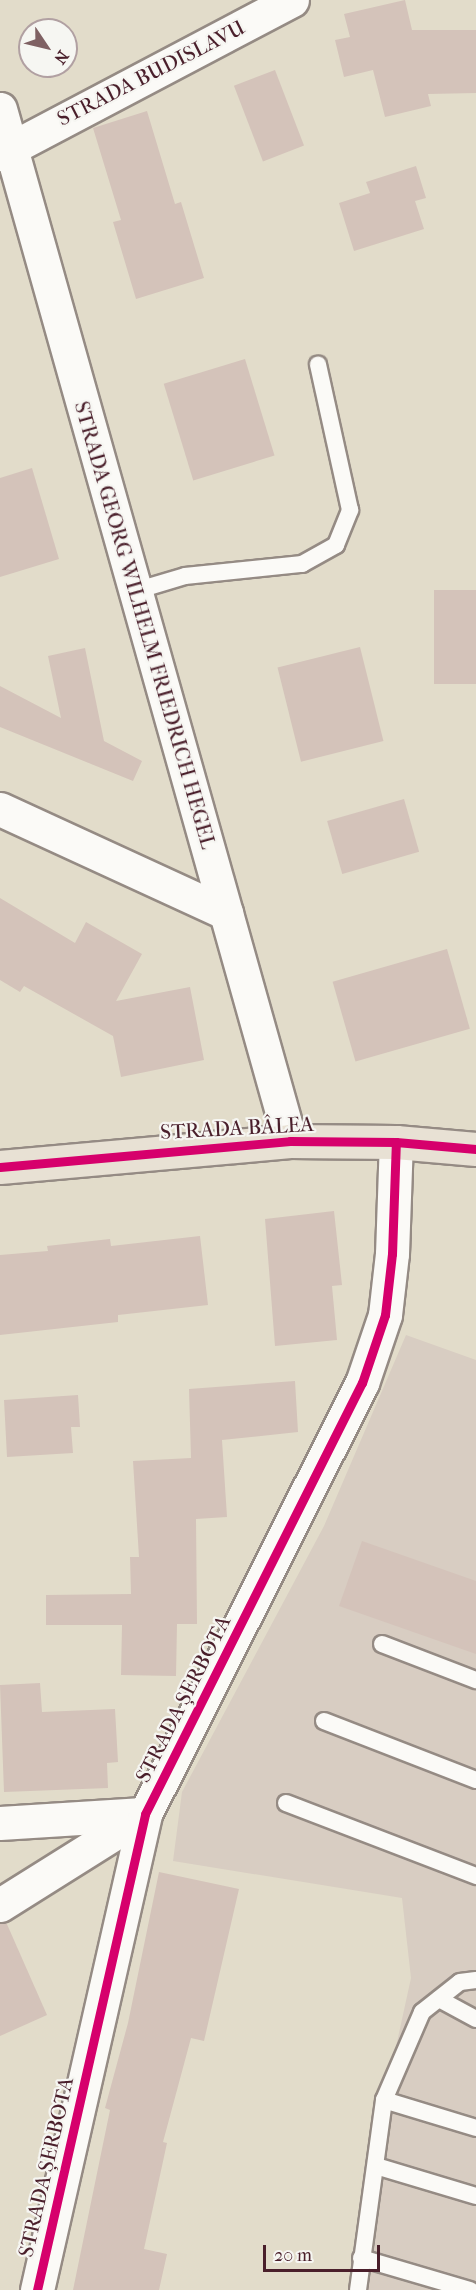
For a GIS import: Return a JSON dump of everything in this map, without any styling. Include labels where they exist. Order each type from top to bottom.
[{"type":"main road","name":"STRADA BÂLEA","points":[[0,1167],[290,1141],[396,1142],[476,1149]]},
{"type":"street","name":"STRADA BUDISLAVU","points":[[6,151],[56,122],[292,0]]},
{"type":"street","name":"STRADA GEORG WILHELM FRIEDRICH HEGEL","points":[[0,109],[6,151],[135,591],[290,1141]]},
{"type":"street","points":[[0,809],[226,913]]},
{"type":"street","name":"STRADA ȘERBOTA","points":[[33,2288],[145,1814],[362,1383],[385,1315],[392,1254],[396,1142]]},
{"type":"street","points":[[0,1822],[145,1814]]},
{"type":"street","points":[[0,1905],[145,1814]]},
{"type":"lane","points":[[135,591],[185,576],[302,564],[336,545],[350,510],[318,364]]},
{"type":"lane","points":[[382,1644],[476,1680]]},
{"type":"lane","points":[[324,1721],[476,1780]]},
{"type":"lane","points":[[286,1803],[476,1876]]},
{"type":"lane","points":[[358,2290],[384,2100],[422,2012],[460,1982],[476,1980]]},
{"type":"lane","points":[[439,1999],[476,2019]]},
{"type":"lane","points":[[384,2100],[476,2128]]},
{"type":"lane","points":[[376,2166],[476,2196]]},
{"type":"lane","points":[[361,2258],[470,2290]]},
{"type":"shaded area","points":[[406,1335],[476,1360],[476,2290],[349,2290],[366,2184],[411,1978],[402,1898],[173,1861],[182,1792],[324,1526]]},
{"type":"building","points":[[405,0],[412,30],[476,30],[476,93],[428,94],[431,106],[385,117],[373,70],[344,77],[335,40],[350,37],[344,14]]},
{"type":"building","points":[[275,70],[304,146],[263,161],[234,86]]},
{"type":"building","points":[[147,111],[175,204],[181,202],[204,278],[136,299],[113,222],[121,220],[93,128]]},
{"type":"building","points":[[416,166],[426,198],[415,201],[424,229],[354,251],[339,203],[370,193],[366,182]]},
{"type":"building","points":[[245,359],[275,456],[193,480],[164,384]]},
{"type":"building","points":[[32,468],[59,559],[0,577],[0,478]]},
{"type":"building","points":[[434,590],[476,590],[476,684],[434,684]]},
{"type":"building","points":[[360,647],[383,741],[301,762],[278,668]]},
{"type":"building","points":[[85,648],[104,741],[142,761],[133,781],[0,727],[0,686],[61,718],[48,656]]},
{"type":"building","points":[[404,799],[419,852],[342,874],[327,821]]},
{"type":"building","points":[[0,898],[75,943],[86,922],[142,954],[116,1001],[190,987],[204,1060],[121,1077],[113,1036],[24,986],[20,992],[0,980]]},
{"type":"building","points":[[447,949],[470,1029],[355,1062],[333,982]]},
{"type":"building","points":[[334,1211],[342,1285],[332,1286],[337,1340],[275,1346],[265,1219]]},
{"type":"building","points":[[200,1236],[208,1305],[118,1315],[118,1322],[0,1335],[0,1255],[48,1251],[47,1246],[110,1239],[111,1246]]},
{"type":"building","points":[[295,1381],[298,1432],[222,1440],[227,1517],[196,1519],[197,1624],[177,1624],[176,1676],[121,1675],[122,1625],[46,1625],[46,1595],[131,1594],[130,1557],[139,1557],[133,1461],[191,1458],[189,1389]]},
{"type":"building","points":[[78,1395],[80,1427],[71,1427],[73,1453],[7,1457],[4,1400]]},
{"type":"building","points":[[362,1541],[476,1581],[476,1654],[339,1606]]},
{"type":"building","points":[[40,1683],[42,1712],[115,1709],[118,1762],[107,1763],[108,1788],[4,1792],[0,1685]]},
{"type":"building","points":[[159,1872],[239,1889],[204,2041],[191,2038],[163,2142],[167,2143],[144,2249],[167,2254],[159,2290],[73,2290],[110,2110],[105,2108],[128,2023]]},
{"type":"building","points":[[6,1922],[47,2015],[0,2036],[0,1924]]},
{"type":"cycle path","points":[[0,1167],[290,1141],[396,1142],[476,1149]]},
{"type":"cycle path","points":[[37,2290],[145,1814],[362,1383],[385,1315],[392,1254],[396,1142]]}]
